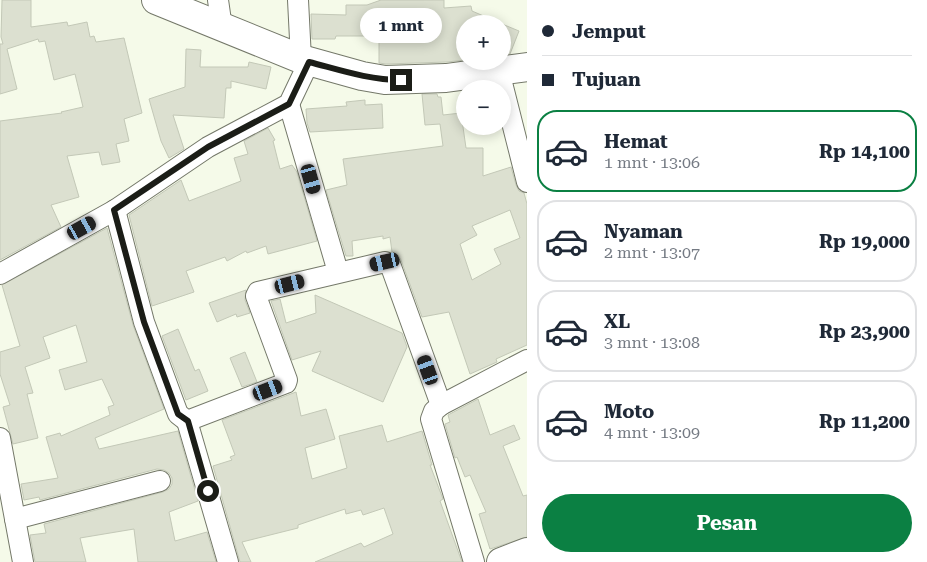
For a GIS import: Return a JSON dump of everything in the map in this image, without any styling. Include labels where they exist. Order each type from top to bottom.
[{"type":"street","points":[[156,0],[305,60],[362,76],[385,80],[446,78],[527,67]]},
{"type":"street","points":[[218,0],[222,28]]},
{"type":"street","points":[[298,0],[305,60],[289,104],[338,272]]},
{"type":"street","points":[[499,71],[527,182]]},
{"type":"street","points":[[0,274],[114,210],[208,147],[289,104]]},
{"type":"street","points":[[114,210],[144,322],[178,414],[188,421],[228,562]]},
{"type":"street","points":[[188,421],[286,383],[256,294],[338,272],[385,262],[390,264],[441,406]]},
{"type":"street","points":[[474,562],[431,419],[434,411],[441,406],[527,360]]},
{"type":"street","points":[[0,438],[23,562]]},
{"type":"street","points":[[15,520],[160,481]]},
{"type":"street","points":[[501,562],[527,552]]},
{"type":"building","points":[[2,0],[31,0],[31,27],[67,22],[68,26],[87,22],[90,37],[94,36],[96,42],[124,38],[142,113],[124,119],[129,141],[116,144],[120,162],[102,165],[99,152],[67,156],[79,197],[51,205],[61,227],[0,260],[0,121],[62,113],[83,107],[75,74],[54,80],[45,41],[39,42],[38,39],[7,49],[17,89],[0,94],[0,44],[3,44],[1,37]]},
{"type":"building","points":[[381,0],[444,0],[444,8],[471,6],[472,11],[481,15],[456,15],[456,61],[379,63],[379,36],[336,36],[335,39],[312,39],[311,14],[346,15],[346,5],[367,5]]},
{"type":"building","points":[[511,28],[519,31],[511,51]]},
{"type":"building","points":[[186,49],[201,50],[200,67],[248,67],[249,62],[271,67],[266,89],[231,81],[231,88],[226,88],[224,118],[173,115],[184,149],[169,158],[161,141],[149,99],[185,87]]},
{"type":"building","points":[[422,94],[437,94],[438,97],[441,97],[443,115],[456,114],[456,135],[464,135],[466,148],[483,148],[483,176],[511,167],[516,185],[519,191],[524,193],[527,204],[527,345],[496,359],[497,362],[470,374],[449,312],[422,317],[401,260],[398,255],[392,252],[390,237],[383,239],[383,236],[352,241],[353,256],[346,256],[326,190],[347,185],[343,159],[443,146],[440,124],[425,125]],"holes":[[[510,210],[520,238],[494,249],[501,264],[472,280],[460,244],[477,235],[472,226]]]},
{"type":"building","points":[[365,100],[365,105],[382,104],[383,128],[310,132],[306,109],[347,106],[346,102]]},
{"type":"building","points":[[268,128],[275,140],[273,141],[280,169],[292,165],[297,172],[317,241],[268,254],[266,246],[247,253],[246,251],[227,261],[225,257],[186,271],[194,292],[152,306],[129,215],[181,180],[189,201],[241,181],[234,158],[248,154],[244,141]]},
{"type":"building","points":[[107,228],[133,325],[164,409],[95,438],[99,449],[178,431],[198,501],[169,512],[175,541],[207,532],[216,562],[138,562],[134,529],[80,538],[86,562],[35,562],[30,535],[46,533],[44,524],[163,492],[169,489],[172,484],[172,478],[169,473],[157,469],[40,500],[39,497],[24,500],[21,484],[58,478],[46,437],[60,433],[61,436],[110,415],[108,407],[114,405],[102,379],[65,390],[59,370],[87,362],[76,325],[43,337],[50,358],[25,367],[33,393],[27,394],[38,438],[13,444],[3,407],[10,405],[0,374],[0,352],[20,346],[2,285]]},
{"type":"building","points":[[246,290],[245,300],[250,313],[237,317],[236,314],[217,322],[209,303]]},
{"type":"building","points":[[315,295],[402,333],[407,347],[383,402],[312,371],[321,351],[292,360],[271,301],[280,299],[286,323],[316,313]]},
{"type":"building","points":[[178,329],[195,371],[199,369],[208,391],[186,400],[162,336]]},
{"type":"building","points":[[245,352],[257,382],[242,387],[230,358]]},
{"type":"building","points":[[296,392],[301,416],[326,409],[335,439],[305,448],[312,479],[347,468],[339,436],[382,425],[387,442],[422,431],[432,465],[430,465],[443,499],[440,501],[462,562],[315,562],[361,543],[364,547],[393,534],[384,508],[363,515],[361,510],[346,514],[345,509],[298,525],[298,528],[242,542],[251,562],[240,562],[213,466],[232,460],[230,457],[235,455],[222,420]]},
{"type":"building","points":[[478,399],[490,435],[514,425],[520,439],[503,446],[523,496],[527,495],[527,537],[490,549],[479,514],[486,512],[470,475],[465,477],[457,457],[455,458],[445,424],[450,422],[448,415]]},
{"type":"route","points":[[208,491],[188,421],[178,414],[144,322],[114,210],[208,147],[289,104],[309,62],[362,76],[385,80],[401,80]]}]
